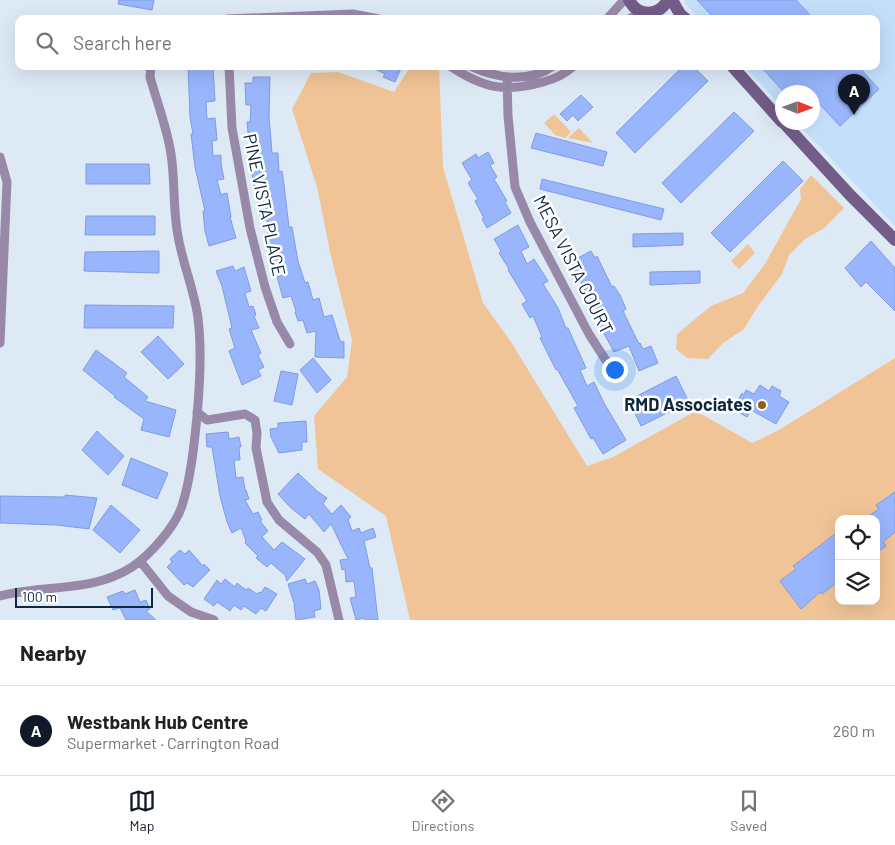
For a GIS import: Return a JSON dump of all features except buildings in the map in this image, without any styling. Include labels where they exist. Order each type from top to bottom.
[{"type":"street","points":[[611,15],[624,0]]},
{"type":"street","points":[[629,0],[632,6],[653,15]]},
{"type":"street","points":[[641,15],[663,7],[668,0]]},
{"type":"street","points":[[672,0],[681,15]]},
{"type":"street","points":[[328,15],[358,15]]},
{"type":"street","points":[[0,596],[13,592],[81,586],[102,580],[130,568],[140,561],[161,539],[174,522],[181,507],[190,472],[197,412],[200,353],[198,318],[177,229],[171,153],[150,77],[151,70]]},
{"type":"street","name":"PINE VISTA PLACE","points":[[229,70],[232,128],[250,228],[265,287],[277,322],[290,344]]},
{"type":"street","points":[[457,70],[477,81],[508,89],[526,87],[556,79],[568,70]]},
{"type":"street","points":[[481,70],[508,78],[539,74],[546,70]]},
{"type":"street","points":[[736,70],[775,113]]},
{"type":"street","name":"MESA VISTA COURT","points":[[508,78],[508,116],[515,186],[530,222],[589,334],[616,372]]},
{"type":"street","points":[[790,130],[850,195],[895,240]]},
{"type":"street","points":[[0,157],[7,182],[0,343]]},
{"type":"street","points":[[197,412],[207,420],[245,414],[254,420],[258,434],[256,448],[267,502],[279,520],[317,552],[326,565],[339,620]]},
{"type":"street","points":[[140,561],[168,596],[190,612],[214,620]]},
{"type":"shaded area","points":[[685,0],[895,0],[895,226],[804,130],[820,130],[820,85],[775,85],[775,99],[748,70],[880,70],[880,15],[696,15],[685,3]]},
{"type":"shaded area","points":[[408,70],[439,70],[443,167],[483,303],[511,342],[587,466],[613,457],[696,411],[752,443],[779,430],[895,358],[895,620],[410,620],[386,516],[318,469],[314,416],[347,377],[352,340],[330,252],[317,187],[292,109],[311,73],[338,72],[394,92]]},
{"type":"shaded area","points":[[554,114],[571,132],[565,138],[555,135],[544,123]]},
{"type":"shaded area","points":[[579,128],[593,143],[568,138]]},
{"type":"shaded area","points":[[811,175],[844,208],[823,229],[805,239],[789,255],[782,274],[758,306],[744,329],[723,343],[708,359],[687,358],[676,349],[677,334],[711,306],[743,293],[765,264],[801,199],[800,189]]},
{"type":"shaded area","points":[[748,244],[755,253],[739,269],[731,261]]},
{"type":"place","name":"Westbank Hub Centre","points":[[854,115]]},
{"type":"place","name":"RMD Associates","points":[[762,405]]}]
